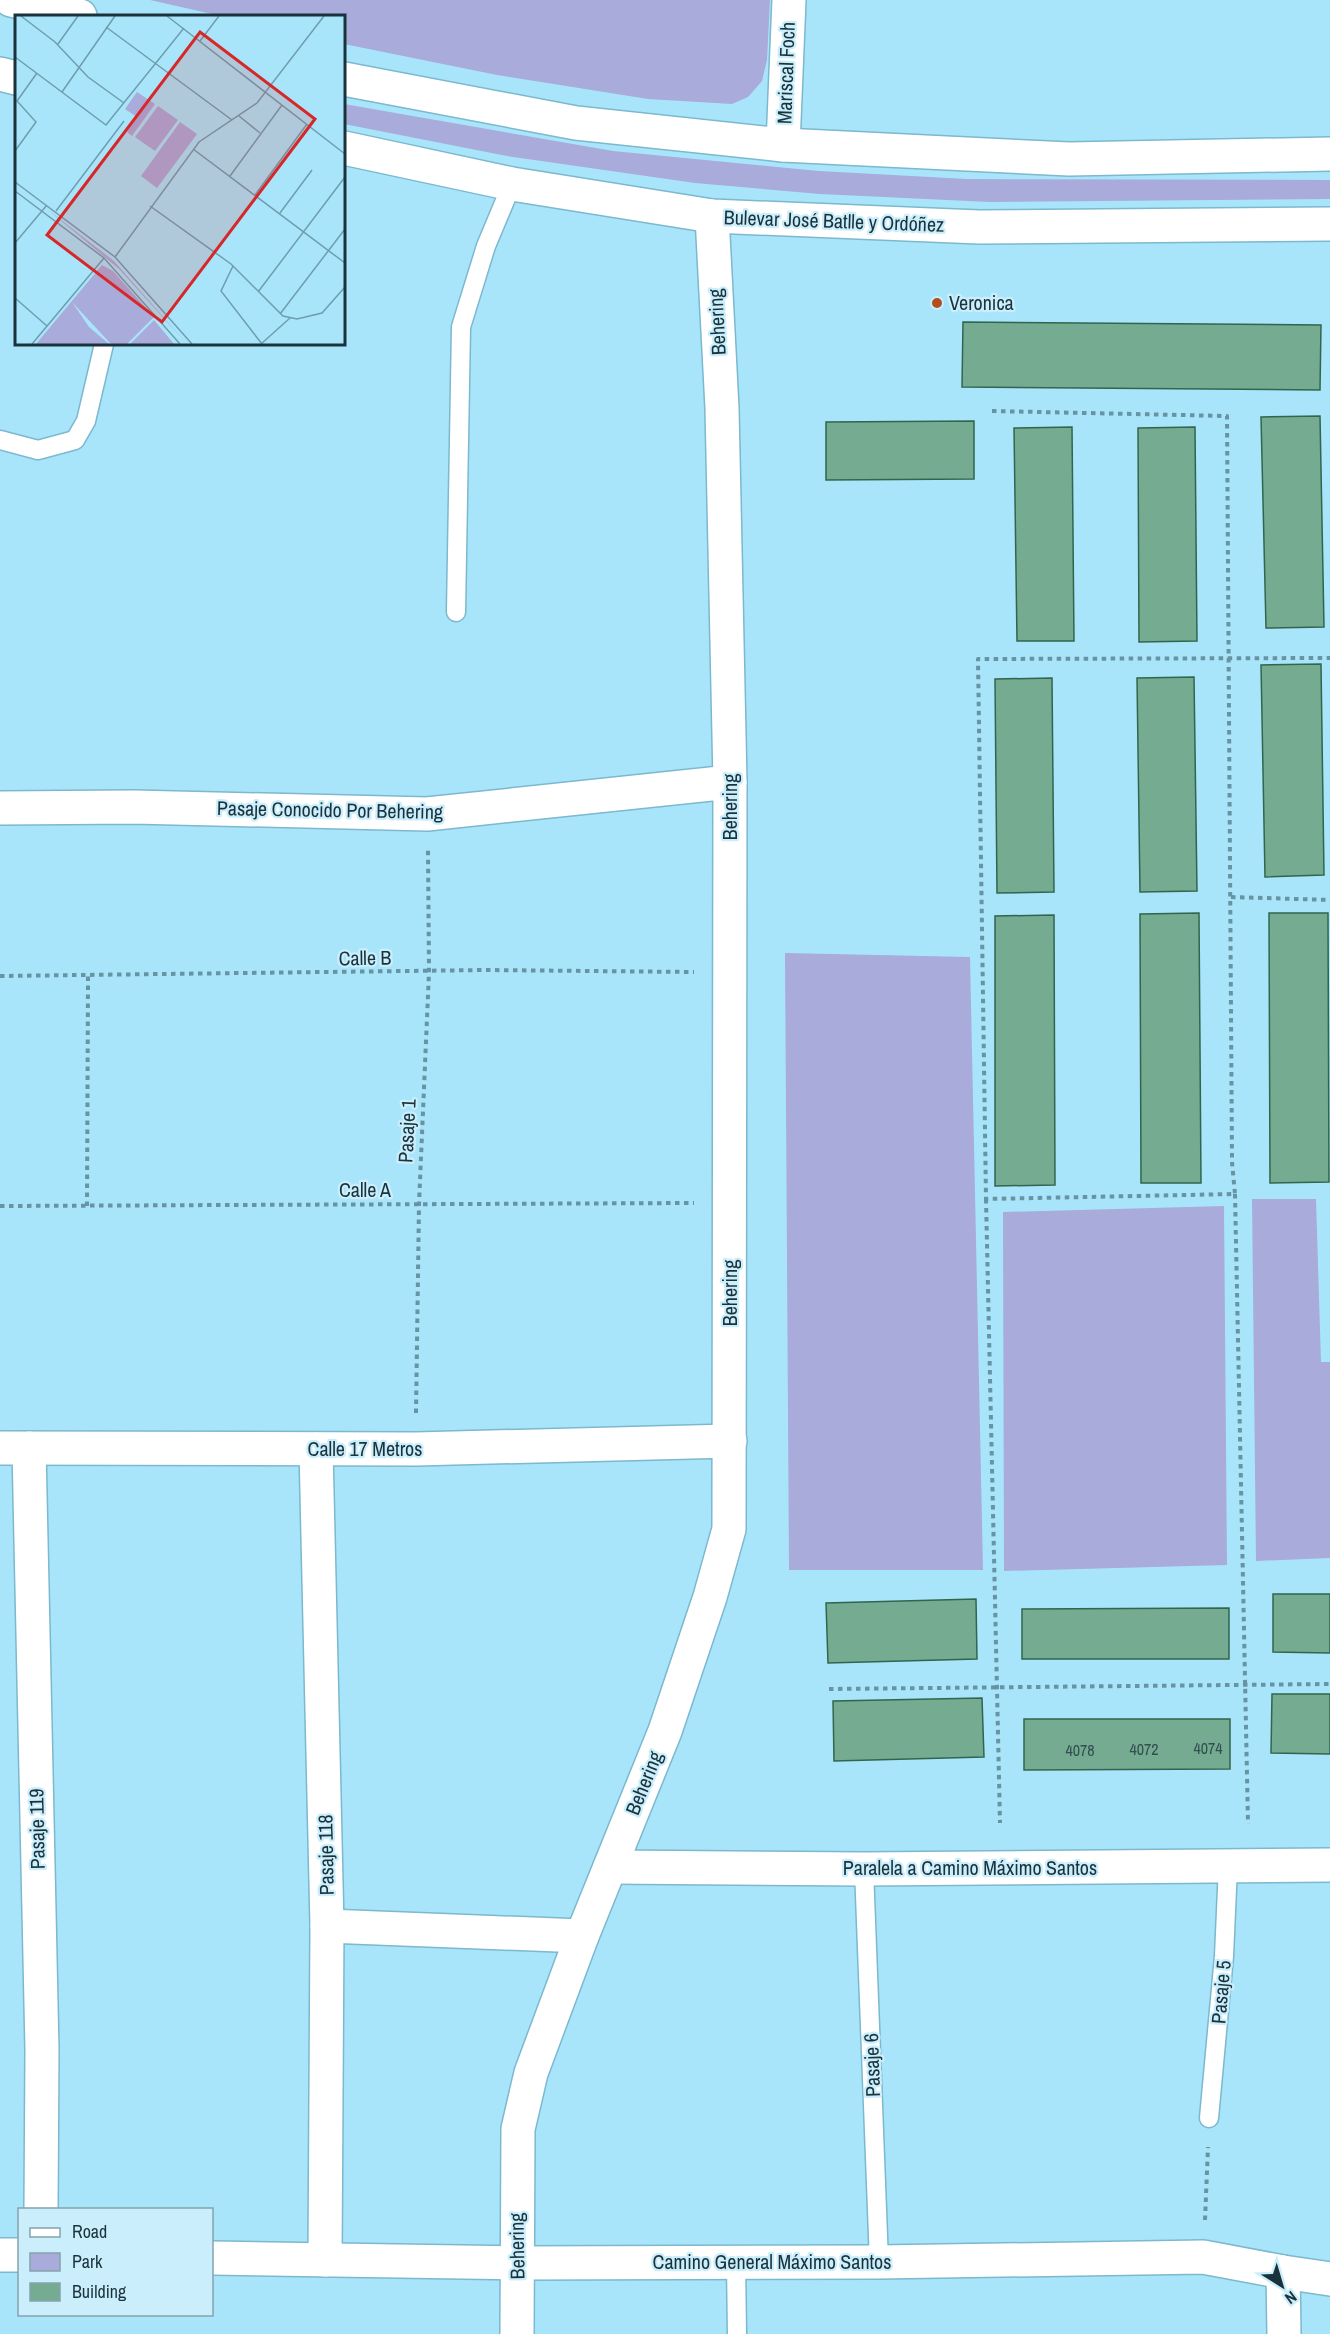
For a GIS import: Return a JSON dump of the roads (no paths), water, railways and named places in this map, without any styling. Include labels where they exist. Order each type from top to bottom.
[{"type":"street","points":[[11,0],[76,15]]},
{"type":"street","name":"Mariscal Foch","points":[[783,145],[789,0]]},
{"type":"street","points":[[0,75],[15,78]]},
{"type":"street","points":[[345,78],[576,123],[783,145],[1069,159],[1330,154]]},
{"type":"street","name":"Bulevar José Batlle y Ordóñez","points":[[345,148],[512,184],[712,216],[979,227],[1330,224]]},
{"type":"street","name":"Behering","points":[[517,2334],[518,2129],[531,2073],[582,1936],[665,1731],[710,1597],[729,1529],[730,782],[723,425],[712,216]]},
{"type":"street","name":"Pasaje Conocido Por Behering","points":[[0,808],[134,807],[428,814],[730,782]]},
{"type":"street","name":"Calle 17 Metros","points":[[14,1448],[416,1449],[730,1441]]},
{"type":"street","name":"Pasaje 119","points":[[14,1448],[42,2050],[41,2208]]},
{"type":"street","name":"Pasaje 118","points":[[316,1449],[327,1926],[325,2260]]},
{"type":"street","name":"Paralela a Camino Máximo Santos","points":[[610,1867],[864,1869],[1330,1865]]},
{"type":"street","points":[[327,1926],[582,1936]]},
{"type":"street","points":[[0,2255],[18,2255]]},
{"type":"street","name":"Camino General Máximo Santos","points":[[213,2258],[518,2264],[1203,2257],[1330,2279]]},
{"type":"street","points":[[1283,2272],[1284,2334]]},
{"type":"lane","points":[[456,612],[461,327],[486,246],[512,184]]},
{"type":"lane","points":[[0,440],[38,450],[75,440],[86,421],[104,345]]},
{"type":"lane","name":"Pasaje 5","points":[[1209,2118],[1224,1956],[1228,1866]]},
{"type":"lane","name":"Pasaje 6","points":[[864,1869],[879,2262]]},
{"type":"lane","points":[[736,2263],[736,2334]]},
{"type":"place","name":"Veronica","points":[[937,303]]}]
